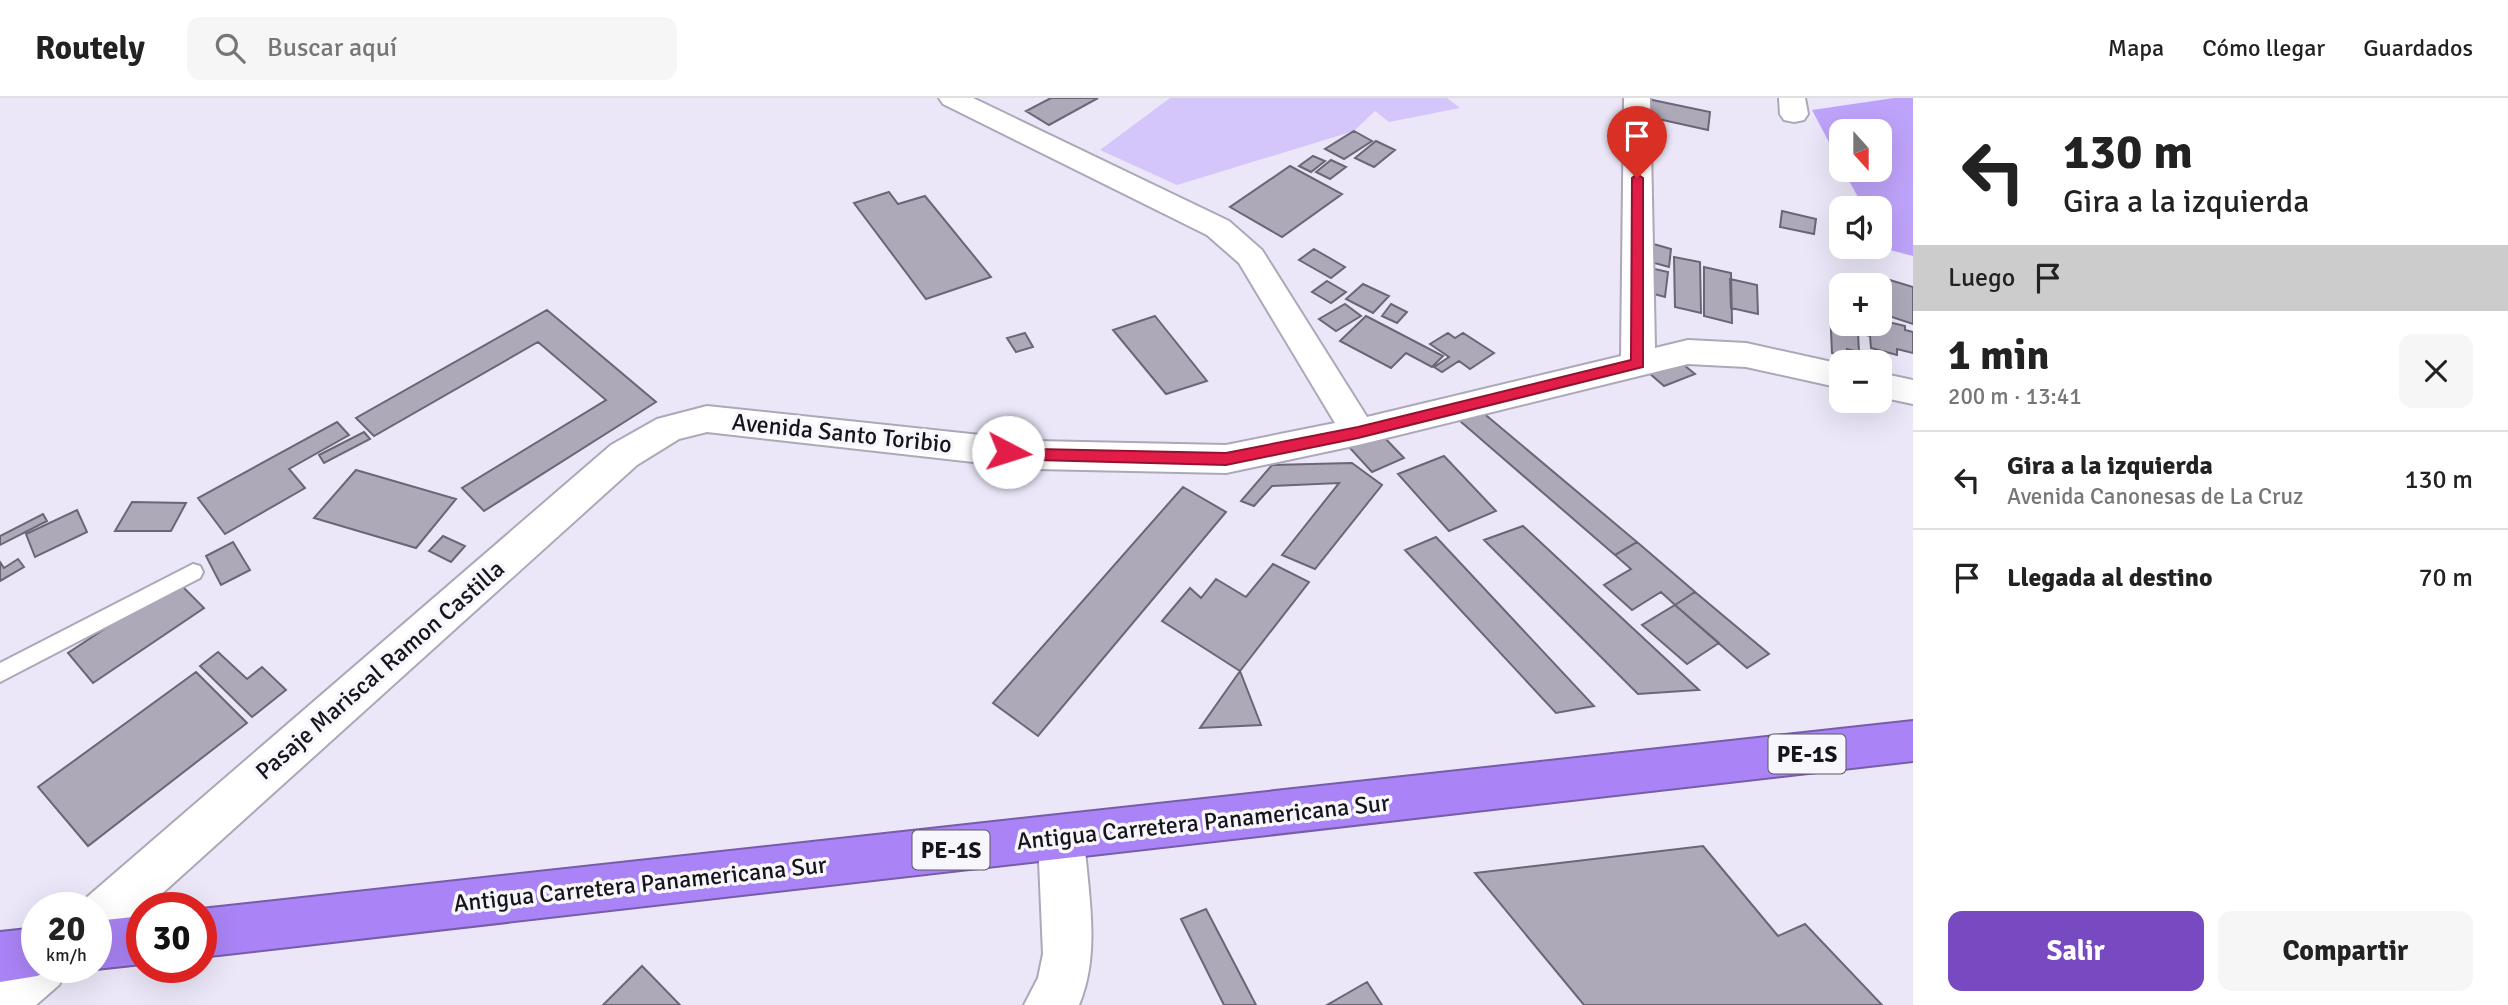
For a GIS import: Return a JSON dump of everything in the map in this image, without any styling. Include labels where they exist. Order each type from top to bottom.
[{"type":"highway","name":"Antigua Carretera Panamericana Sur","points":[[217,931],[1913,741]]},
{"type":"highway","points":[[0,957],[21,954]]},
{"type":"street","points":[[952,98],[1218,228],[1251,257],[1358,432]]},
{"type":"street","points":[[1637,98],[1638,364]]},
{"type":"street","name":"Avenida Santo Toribio","points":[[669,428],[707,419],[1036,455],[1226,459],[1358,432],[1688,352],[1746,355],[1829,373]]},
{"type":"street","points":[[1892,388],[1913,392]]},
{"type":"street","name":"Pasaje Mariscal Ramon Castilla","points":[[112,906],[624,455],[669,428]]},
{"type":"street","points":[[1049,1005],[1061,989],[1068,954],[1061,838]]},
{"type":"street","points":[[0,1003],[23,983]]},
{"type":"lane","points":[[0,673],[193,572]]},
{"type":"shaded area","points":[[1170,98],[1447,98],[1460,108],[1389,122],[1375,111],[1354,131],[1177,185],[1100,150]]},
{"type":"shaded area","points":[[1894,98],[1913,98],[1913,256],[1892,251],[1892,196],[1857,196],[1850,182],[1892,182],[1892,119],[1829,119],[1829,142],[1812,110]]},
{"type":"building","points":[[1051,98],[1098,98],[1049,125],[1026,111]]},
{"type":"building","points":[[1643,98],[1710,112],[1708,130],[1640,115]]},
{"type":"building","points":[[1354,131],[1372,141],[1344,159],[1325,149]]},
{"type":"building","points":[[1376,141],[1395,150],[1374,167],[1355,158]]},
{"type":"building","points":[[1313,156],[1325,161],[1311,172],[1299,166]]},
{"type":"building","points":[[1331,160],[1346,167],[1330,179],[1316,172]]},
{"type":"building","points":[[1290,166],[1342,194],[1282,237],[1230,207]]},
{"type":"building","points":[[889,192],[898,204],[925,196],[991,277],[926,299],[854,203]]},
{"type":"building","points":[[1782,211],[1816,219],[1814,234],[1780,227]]},
{"type":"building","points":[[1643,241],[1671,249],[1669,267],[1640,259]]},
{"type":"building","points":[[1314,249],[1345,267],[1331,278],[1299,260]]},
{"type":"building","points":[[1674,257],[1700,262],[1701,313],[1675,307]]},
{"type":"building","points":[[1646,267],[1668,272],[1665,297],[1643,291]]},
{"type":"building","points":[[1704,267],[1731,273],[1732,323],[1704,316]]},
{"type":"building","points":[[1730,279],[1757,285],[1758,314],[1731,308]]},
{"type":"building","points":[[1327,281],[1346,292],[1331,303],[1312,292]]},
{"type":"building","points":[[1892,281],[1913,287],[1913,324],[1892,317]]},
{"type":"building","points":[[1363,284],[1389,296],[1373,313],[1346,299]]},
{"type":"building","points":[[1345,304],[1361,316],[1336,331],[1319,319]]},
{"type":"building","points":[[1391,304],[1407,312],[1397,323],[1382,316]]},
{"type":"building","points":[[547,310],[656,402],[484,511],[462,488],[606,400],[538,342],[374,436],[356,418]]},
{"type":"building","points":[[1155,316],[1207,381],[1166,394],[1113,330]]},
{"type":"building","points":[[1366,316],[1443,356],[1432,367],[1406,353],[1391,368],[1340,341]]},
{"type":"building","points":[[1892,323],[1905,326],[1905,330],[1913,332],[1913,353],[1897,349],[1897,355],[1892,354],[1892,350],[1871,348],[1870,336],[1892,336]]},
{"type":"building","points":[[1025,333],[1033,347],[1016,352],[1007,338]]},
{"type":"building","points":[[1448,333],[1455,338],[1463,333],[1494,353],[1470,369],[1459,361],[1442,372],[1434,367],[1449,357],[1430,344]]},
{"type":"building","points":[[1831,336],[1858,336],[1859,350],[1832,350]]},
{"type":"building","points":[[1679,361],[1695,374],[1664,386],[1648,372]]},
{"type":"building","points":[[1481,411],[1637,542],[1615,555],[1460,421]]},
{"type":"building","points":[[337,422],[349,435],[289,469],[305,488],[225,534],[198,498]]},
{"type":"building","points":[[364,432],[370,439],[324,463],[319,455]]},
{"type":"building","points":[[1380,433],[1404,458],[1372,472],[1348,446]]},
{"type":"building","points":[[1444,456],[1496,511],[1449,531],[1398,474]]},
{"type":"building","points":[[1352,463],[1382,485],[1315,569],[1282,555],[1339,483],[1272,486],[1254,506],[1241,501],[1272,465]]},
{"type":"building","points":[[356,470],[456,499],[416,548],[314,518]]},
{"type":"building","points":[[1183,487],[1226,512],[1038,736],[993,703]]},
{"type":"building","points":[[132,502],[186,503],[171,531],[115,531]]},
{"type":"building","points":[[77,510],[87,532],[35,557],[26,534]]},
{"type":"building","points":[[43,514],[47,521],[0,545],[0,536]]},
{"type":"building","points":[[1523,526],[1699,690],[1638,694],[1484,540]]},
{"type":"building","points":[[443,536],[465,546],[451,562],[429,551]]},
{"type":"building","points":[[1436,537],[1594,706],[1556,713],[1405,550]]},
{"type":"building","points":[[233,542],[250,570],[221,585],[206,556]]},
{"type":"building","points":[[1637,542],[1695,592],[1675,605],[1661,592],[1632,610],[1604,585],[1631,569],[1615,555]]},
{"type":"building","points":[[18,559],[24,567],[0,581],[0,562],[4,568]]},
{"type":"building","points":[[1273,564],[1309,582],[1240,671],[1162,621],[1190,588],[1201,598],[1216,579],[1246,597]]},
{"type":"building","points":[[177,581],[204,608],[93,683],[68,653]]},
{"type":"building","points":[[1695,592],[1769,654],[1747,668],[1675,605]]},
{"type":"building","points":[[1675,605],[1719,643],[1687,664],[1642,625]]},
{"type":"building","points":[[218,652],[247,679],[262,667],[286,690],[252,717],[200,666]]},
{"type":"building","points":[[1240,671],[1261,725],[1200,728]]},
{"type":"building","points":[[196,672],[247,723],[88,846],[38,787]]},
{"type":"building","points":[[1703,846],[1778,936],[1805,924],[1882,1005],[1584,1005],[1475,873]]},
{"type":"building","points":[[1206,909],[1256,1005],[1224,1005],[1181,919]]},
{"type":"building","points":[[642,966],[680,1005],[603,1005]]},
{"type":"building","points":[[1367,982],[1382,1005],[1327,1005]]},
{"type":"route","points":[[1008,452],[1226,459],[1358,432],[1638,364],[1637,178]]}]
